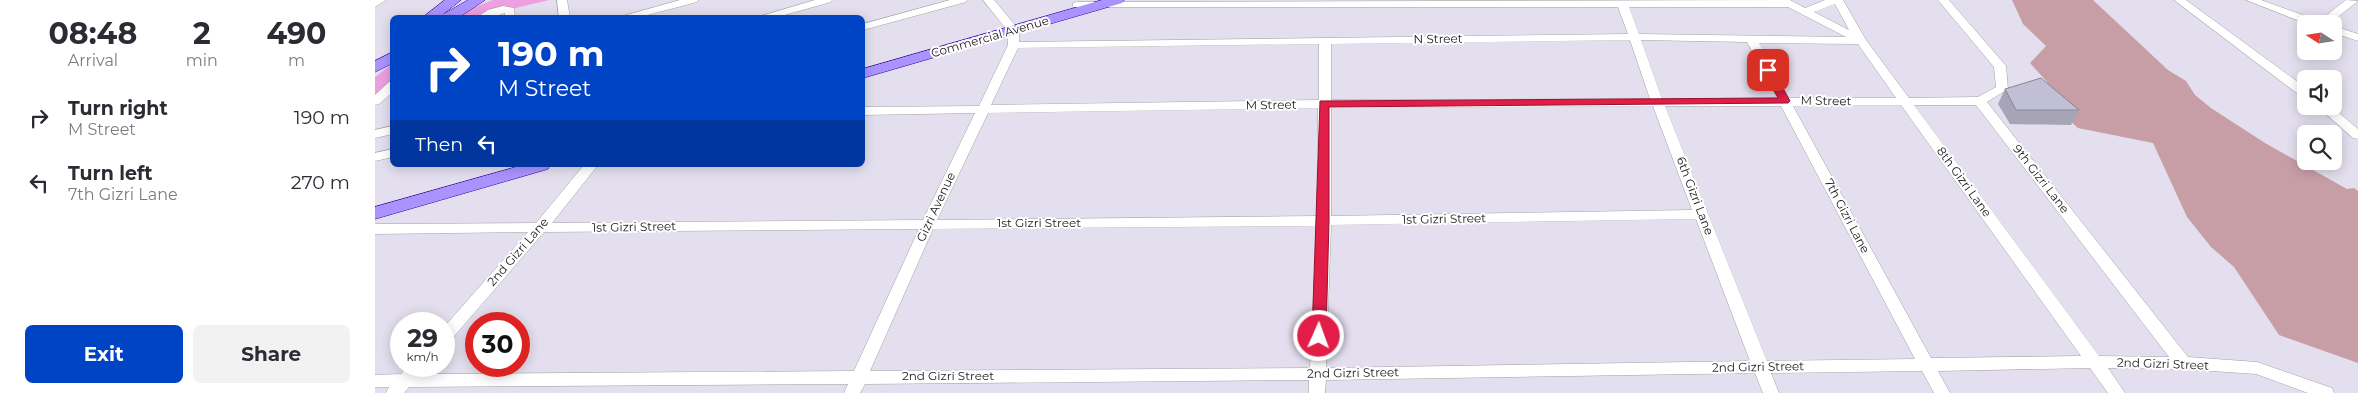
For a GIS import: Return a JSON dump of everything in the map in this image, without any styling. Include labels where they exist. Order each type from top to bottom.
[{"type":"main road","points":[[433,15],[454,0]]},
{"type":"main road","points":[[452,15],[478,0]]},
{"type":"main road","name":"Commercial Avenue","points":[[865,73],[1077,5],[1117,0]]},
{"type":"main road","name":"Commercial Avenue","points":[[865,65],[1095,3]]},
{"type":"main road","points":[[375,55],[390,44]]},
{"type":"main road","points":[[375,68],[390,58]]},
{"type":"main road","points":[[375,206],[508,167]]},
{"type":"main road","points":[[375,213],[535,167]]},
{"type":"street","points":[[375,4],[381,0]]},
{"type":"street","points":[[562,0],[564,15]]},
{"type":"street","points":[[633,15],[693,0]]},
{"type":"street","points":[[770,15],[827,0]]},
{"type":"street","points":[[865,26],[962,0]]},
{"type":"street","points":[[988,0],[1010,27],[1014,45]]},
{"type":"street","points":[[1804,12],[1834,0]]},
{"type":"street","name":"8th Gizri Lane","points":[[1838,0],[1861,40],[1905,102],[2117,393]]},
{"type":"street","points":[[1943,0],[2001,66],[2002,89],[1980,101]]},
{"type":"street","points":[[2179,0],[2297,87]]},
{"type":"street","points":[[2251,0],[2297,16]]},
{"type":"street","points":[[2332,15],[2353,0]]},
{"type":"street","name":"6th Gizri Lane","points":[[1625,2],[1657,101],[1771,393]]},
{"type":"street","points":[[1095,3],[1785,2],[1861,40]]},
{"type":"street","points":[[487,15],[507,9],[510,10],[510,15]]},
{"type":"street","points":[[2343,32],[2358,38]]},
{"type":"street","name":"N Street","points":[[1014,45],[1635,37],[1861,40]]},
{"type":"street","name":"7th Gizri Lane","points":[[1751,39],[1942,393]]},
{"type":"street","points":[[1317,393],[1324,221],[1325,41]]},
{"type":"street","name":"Gizri Avenue","points":[[852,393],[981,110],[1014,45]]},
{"type":"street","points":[[375,105],[390,88]]},
{"type":"street","name":"M Street","points":[[865,111],[1657,101],[1980,101]]},
{"type":"street","name":"9th Gizri Lane","points":[[1980,101],[2183,363]]},
{"type":"street","points":[[2334,115],[2358,135]]},
{"type":"street","points":[[375,134],[390,131]]},
{"type":"street","points":[[375,157],[390,154]]},
{"type":"street","name":"2nd Gizri Lane","points":[[455,325],[540,228],[589,167]]},
{"type":"street","name":"1st Gizri Street","points":[[375,229],[1324,221],[1702,214]]},
{"type":"street","name":"2nd Gizri Street","points":[[375,381],[399,387],[859,377],[1317,374],[2095,362],[2183,363],[2257,368],[2326,393]]},
{"type":"street","points":[[399,387],[408,377]]},
{"type":"shaded area","points":[[493,0],[549,0],[480,15],[463,15],[475,7]]},
{"type":"shaded area","points":[[2012,0],[2093,0],[2168,70],[2186,81],[2195,95],[2211,108],[2265,143],[2297,161],[2297,170],[2313,170],[2347,189],[2354,188],[2358,191],[2358,363],[2279,335],[2234,267],[2211,247],[2187,217],[2153,143],[2078,128],[2035,90],[2048,83],[2030,63],[2046,46],[2023,24]]},
{"type":"shaded area","points":[[390,66],[390,82],[375,97],[375,77]]},
{"type":"building","points":[[2041,78],[2079,110],[2016,110],[2005,89]]},
{"type":"route","points":[[1319,336],[1324,221],[1324,104],[1785,101],[1768,70]]}]
